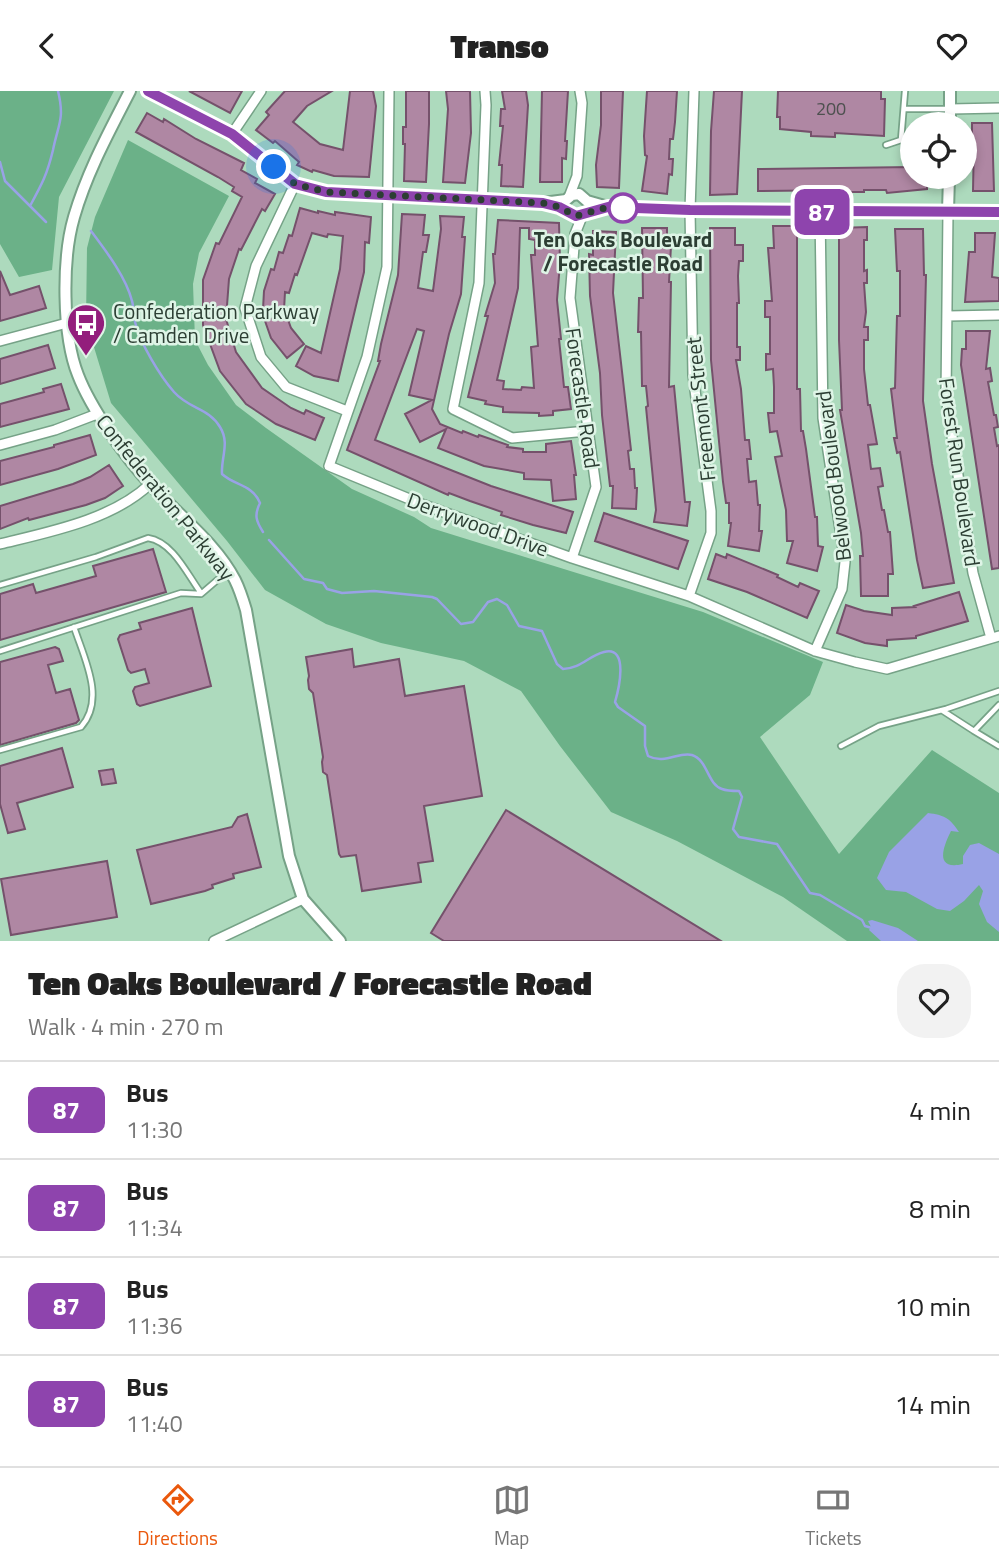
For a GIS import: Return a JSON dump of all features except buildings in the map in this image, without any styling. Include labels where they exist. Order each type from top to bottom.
[{"type":"street","name":"Confederation Parkway","points":[[130,91],[94,162],[73,219],[66,272],[67,323],[77,373],[97,414],[150,484],[184,517],[236,582],[246,610],[289,856],[303,899],[340,941]]},
{"type":"street","points":[[148,91],[232,134],[295,184],[326,192],[568,205],[576,216],[585,206]]},
{"type":"street","points":[[232,134],[261,91]]},
{"type":"street","name":"Derrywood Drive","points":[[389,91],[387,267],[367,357],[329,466],[425,505],[688,596],[815,651],[887,669],[995,637]]},
{"type":"street","points":[[485,91],[479,283],[453,409],[512,438],[587,431]]},
{"type":"street","points":[[568,205],[577,176],[582,103],[580,91]]},
{"type":"street","name":"Freemont Street","points":[[688,596],[711,533],[711,511],[693,375],[690,210],[694,91]]},
{"type":"street","points":[[950,91],[950,109],[999,108]]},
{"type":"street","points":[[577,176],[585,206]]},
{"type":"street","points":[[295,184],[256,266],[246,308],[261,357],[286,387],[347,411]]},
{"type":"street","name":"Forest Run Boulevard","points":[[949,189],[946,397],[973,573],[995,637]]},
{"type":"street","points":[[568,205],[579,194],[585,206]]},
{"type":"street","name":"Forecastle Road","points":[[568,205],[575,234]]},
{"type":"street","points":[[585,206],[820,212],[999,212]]},
{"type":"street","name":"Forecastle Road","points":[[572,558],[596,487],[570,298],[575,234],[585,206]]},
{"type":"street","name":"Belwood Boulevard","points":[[815,651],[842,589],[845,562],[823,418],[820,212]]},
{"type":"street","points":[[948,316],[999,316]]},
{"type":"street","points":[[0,341],[67,323]]},
{"type":"street","points":[[0,445],[55,430],[97,414]]},
{"type":"street","points":[[0,544],[84,522],[141,493],[150,484]]},
{"type":"street","points":[[214,941],[303,899]]},
{"type":"lane","points":[[886,145],[901,140],[905,91]]},
{"type":"lane","points":[[904,109],[950,109]]},
{"type":"lane","points":[[0,585],[96,557],[148,538],[170,550],[201,594]]},
{"type":"lane","points":[[0,651],[181,593],[201,594],[229,570]]},
{"type":"lane","points":[[0,750],[81,727],[88,719],[94,701],[75,627]]},
{"type":"lane","points":[[841,746],[879,726],[942,710],[999,691]]},
{"type":"lane","points":[[974,731],[999,705]]},
{"type":"lane","points":[[942,710],[999,746]]},
{"type":"green space","points":[[0,91],[114,91],[59,197],[52,270],[19,277],[0,244]]},
{"type":"green space","points":[[128,140],[229,196],[199,253],[193,284],[195,340],[208,365],[236,405],[352,489],[414,517],[431,528],[703,612],[823,662],[810,695],[760,737],[839,854],[932,750],[999,793],[999,941],[847,941],[783,897],[677,841],[611,812],[521,691],[464,661],[381,643],[326,624],[265,590],[111,403],[86,321],[87,248],[95,217]]},
{"type":"water","points":[[928,813],[946,818],[959,832],[951,831],[946,843],[943,855],[947,864],[963,864],[963,856],[970,845],[979,843],[999,854],[999,932],[987,922],[979,904],[983,891],[979,885],[950,911],[937,909],[906,892],[886,890],[877,878],[889,852]]},
{"type":"water","points":[[868,921],[898,928],[918,941],[881,941],[869,930],[871,927]]},
{"type":"waterway","points":[[30,206],[46,173],[59,128],[61,109],[58,91]]},
{"type":"waterway","points":[[0,162],[5,181],[46,222]]},
{"type":"waterway","points":[[91,231],[125,283],[133,303],[138,330],[157,368],[180,398],[210,416],[220,427],[225,444],[222,474],[257,497],[260,503],[257,518],[263,532]]},
{"type":"waterway","points":[[269,540],[304,579],[323,583],[327,589],[342,593],[374,591],[432,597],[461,624],[473,622],[488,602],[497,599],[507,605],[519,626],[542,631],[557,664],[563,669],[604,652],[617,655],[620,671],[615,702],[645,726],[648,756],[666,759],[687,754],[697,758],[717,786],[739,791],[742,797],[733,829],[739,837],[777,844],[810,893],[820,895],[872,928]]},
{"type":"bus line","name":"87","points":[[148,91],[232,134],[295,184],[326,192],[543,203],[567,210],[576,216],[608,207],[820,212],[999,212]]},
{"type":"place","name":"Ten Oaks Boulevard / Forecastle Road","points":[[623,208]]},
{"type":"place","name":"Confederation Parkway / Camden Drive","points":[[86,357]]},
{"type":"route","points":[[274,167],[295,184],[326,192],[543,203],[567,210],[576,216],[608,207],[635,208],[623,208]]}]
